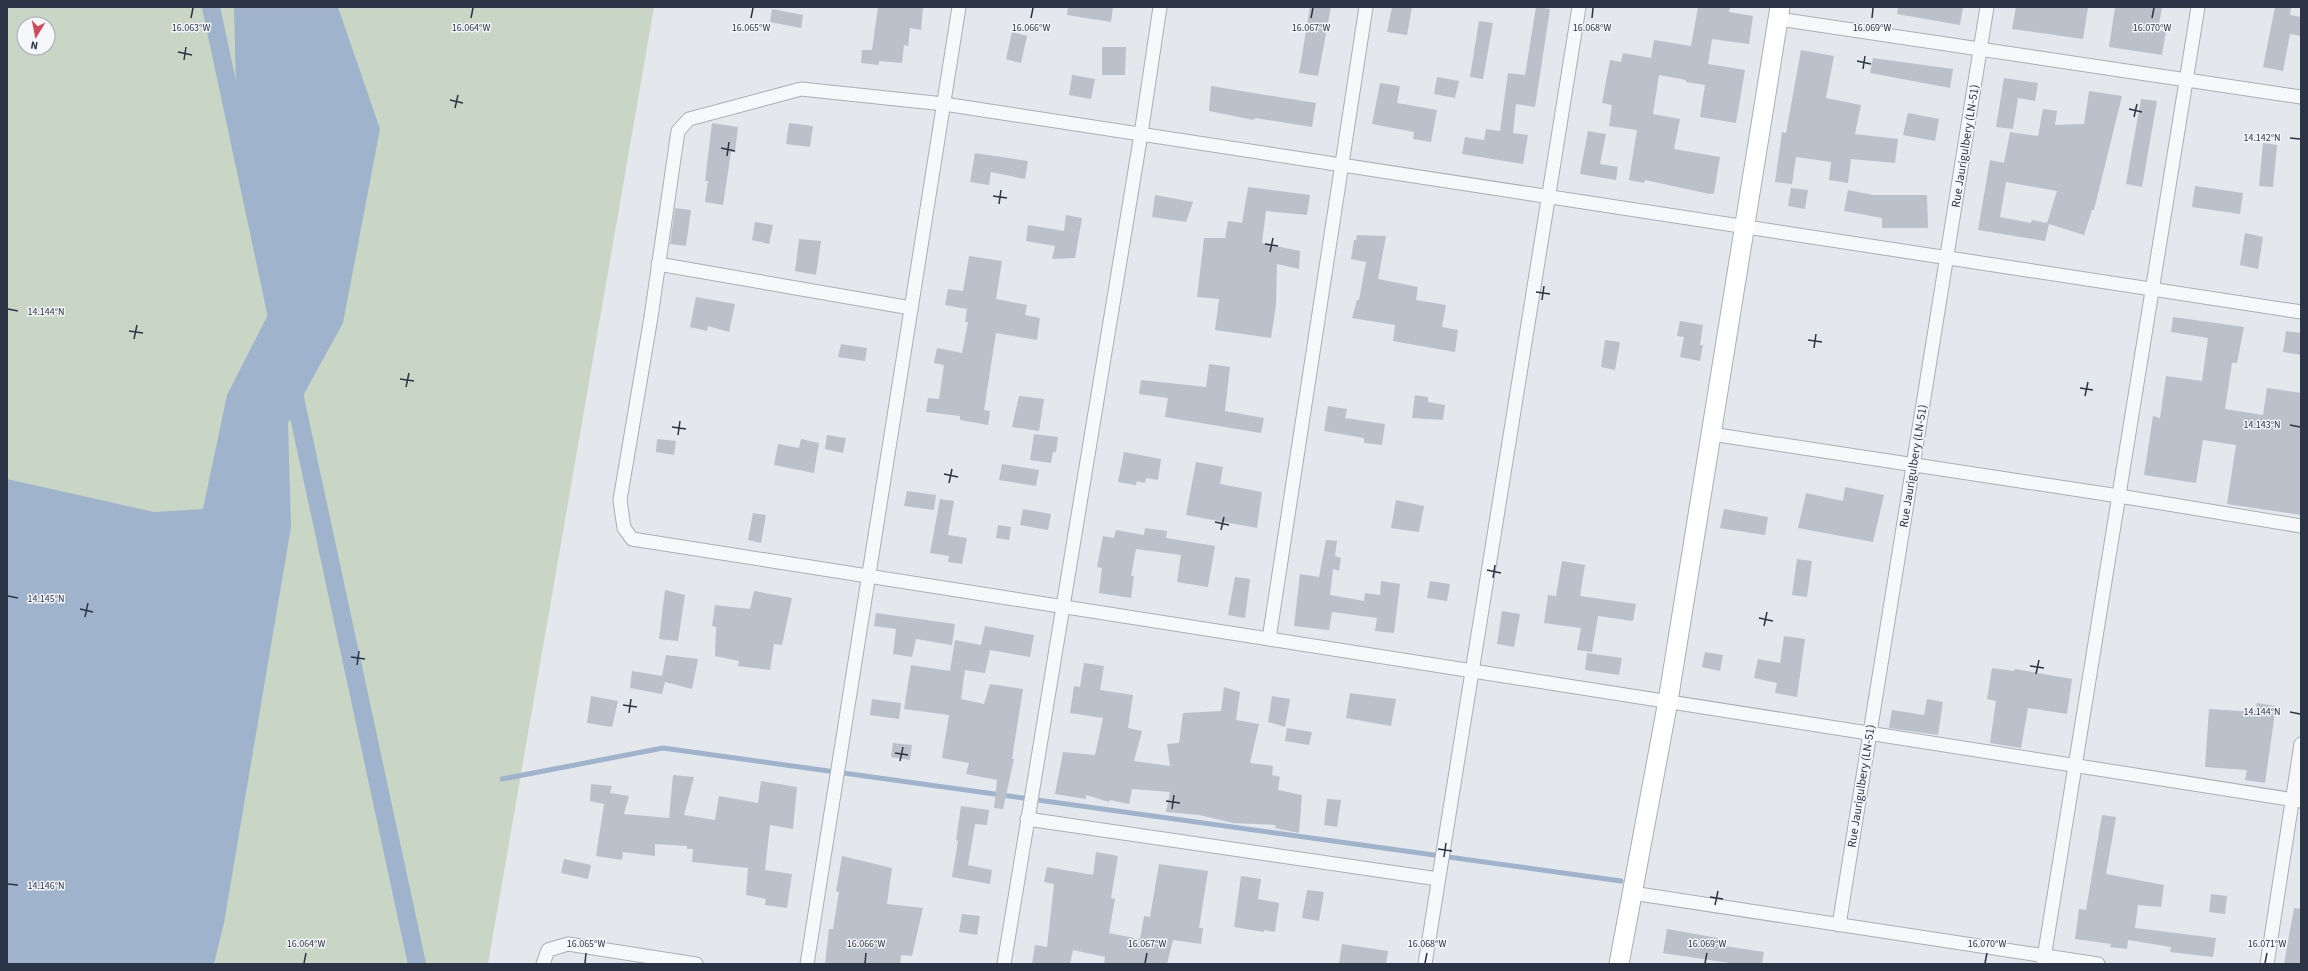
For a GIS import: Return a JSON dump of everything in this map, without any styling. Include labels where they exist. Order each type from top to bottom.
[{"type":"street","points":[[807,964],[959,7]]},
{"type":"street","points":[[1004,964],[1141,134],[1160,7]]},
{"type":"street","points":[[1269,639],[1366,7]]},
{"type":"street","points":[[1424,964],[1579,7]]},
{"type":"street","name":"Rue Jaurigulbery (LN-51)","points":[[1839,924],[1987,7]]},
{"type":"street","points":[[2044,960],[2198,7]]},
{"type":"street","points":[[1619,964],[1668,701],[1779,13],[1980,49],[2301,97]]},
{"type":"street","points":[[2297,800],[632,538],[624,528],[620,500],[678,131],[690,119],[801,89],[944,104],[2301,312]]},
{"type":"street","points":[[658,264],[911,308]]},
{"type":"street","points":[[1711,434],[2119,496],[2301,526]]},
{"type":"street","points":[[2267,964],[2297,800],[2301,744]]},
{"type":"street","points":[[1027,819],[1438,879]]},
{"type":"street","points":[[1632,893],[1839,924],[2044,960],[2098,964]]},
{"type":"street","points":[[543,964],[548,950],[568,944],[696,964]]},
{"type":"green space","points":[[7,7],[654,7],[488,964],[7,964]]},
{"type":"water","points":[[234,7],[338,7],[380,129],[343,323],[288,423],[291,527],[224,923],[214,964],[7,964],[7,479],[154,512],[203,509],[227,395],[280,291],[236,90]]},
{"type":"building","points":[[878,7],[923,7],[921,30],[910,28],[908,46],[904,45],[902,63],[879,61],[879,65],[861,63],[862,50],[872,50]]},
{"type":"building","points":[[1068,7],[1113,7],[1111,22],[1067,15]]},
{"type":"building","points":[[1310,7],[1331,7],[1318,76],[1299,73]]},
{"type":"building","points":[[1392,7],[1412,7],[1407,35],[1387,32]]},
{"type":"building","points":[[1536,7],[1550,9],[1535,107],[1516,104],[1513,133],[1528,135],[1523,164],[1462,154],[1465,137],[1484,140],[1486,129],[1500,131],[1508,73],[1525,75]]},
{"type":"building","points":[[1698,7],[1730,7],[1729,12],[1753,16],[1749,44],[1712,39],[1708,64],[1745,70],[1736,123],[1700,117],[1705,85],[1659,75],[1653,114],[1680,119],[1674,149],[1720,157],[1714,193],[1710,194],[1645,180],[1644,183],[1629,180],[1637,130],[1609,126],[1612,105],[1602,103],[1610,60],[1621,62],[1623,53],[1651,58],[1654,40],[1691,46]]},
{"type":"building","points":[[1898,7],[1963,7],[1960,25],[1897,14]]},
{"type":"building","points":[[2016,7],[2088,7],[2083,39],[2012,29]]},
{"type":"building","points":[[2115,7],[2162,7],[2158,30],[2166,31],[2162,55],[2109,47]]},
{"type":"building","points":[[2275,7],[2291,7],[2290,15],[2301,17],[2301,36],[2290,34],[2283,71],[2263,67]]},
{"type":"building","points":[[772,9],[803,15],[801,28],[770,22]]},
{"type":"building","points":[[1479,21],[1493,23],[1483,79],[1470,77]]},
{"type":"building","points":[[1012,32],[1027,36],[1021,63],[1006,59]]},
{"type":"building","points":[[1102,47],[1126,47],[1125,75],[1102,75]]},
{"type":"building","points":[[1801,50],[1834,56],[1826,98],[1861,105],[1855,134],[1898,139],[1895,163],[1851,159],[1848,183],[1829,180],[1831,162],[1796,157],[1792,184],[1775,182],[1782,132],[1786,133]]},
{"type":"building","points":[[1873,58],[1953,69],[1950,88],[1870,73]]},
{"type":"building","points":[[1072,75],[1095,79],[1091,99],[1069,95]]},
{"type":"building","points":[[1437,77],[1459,81],[1455,98],[1434,94]]},
{"type":"building","points":[[2004,78],[2038,83],[2035,101],[2018,98],[2013,129],[1996,127]]},
{"type":"building","points":[[1380,83],[1400,86],[1397,103],[1437,110],[1431,142],[1413,139],[1414,132],[1372,124]]},
{"type":"building","points":[[1211,86],[1316,103],[1312,127],[1255,118],[1254,120],[1209,111]]},
{"type":"building","points":[[2089,91],[2122,96],[2094,210],[2092,210],[2084,235],[2049,224],[2045,241],[1978,230],[1990,160],[2004,163],[2010,132],[2038,136],[2043,109],[2057,111],[2055,125],[2084,124]],"holes":[[[2006,182],[2057,191],[2047,223],[2032,220],[2031,223],[2000,217]]]},
{"type":"building","points":[[2141,99],[2157,101],[2142,187],[2126,184]]},
{"type":"building","points":[[1908,113],[1939,119],[1935,141],[1903,135]]},
{"type":"building","points":[[712,123],[738,127],[735,152],[731,152],[723,205],[705,202],[708,181],[705,181]]},
{"type":"building","points":[[789,123],[813,126],[810,147],[786,144]]},
{"type":"building","points":[[1588,131],[1606,134],[1600,164],[1618,167],[1616,180],[1580,174]]},
{"type":"building","points":[[2263,143],[2277,145],[2273,187],[2259,186]]},
{"type":"building","points":[[975,153],[1028,161],[1025,179],[991,172],[989,185],[970,182]]},
{"type":"building","points":[[2195,186],[2243,193],[2240,214],[2192,207]]},
{"type":"building","points":[[1248,187],[1310,195],[1307,215],[1266,211],[1262,243],[1300,251],[1299,269],[1277,264],[1276,305],[1271,338],[1215,330],[1219,299],[1197,297],[1204,238],[1225,238],[1228,221],[1242,223]]},
{"type":"building","points":[[1791,188],[1808,190],[1805,209],[1788,206]]},
{"type":"building","points":[[1848,190],[1873,195],[1927,195],[1928,228],[1882,228],[1882,218],[1844,211]]},
{"type":"building","points":[[1155,195],[1193,202],[1186,222],[1152,217]]},
{"type":"building","points":[[675,208],[691,210],[686,246],[670,244]]},
{"type":"building","points":[[1066,215],[1082,218],[1075,258],[1052,259],[1055,246],[1026,241],[1028,225],[1064,231]]},
{"type":"building","points":[[755,222],[773,225],[769,244],[752,240]]},
{"type":"building","points":[[2245,233],[2263,237],[2258,269],[2240,265]]},
{"type":"building","points":[[1357,235],[1386,236],[1378,279],[1418,287],[1416,300],[1446,305],[1442,327],[1458,330],[1455,352],[1393,341],[1395,325],[1352,318],[1357,300],[1359,300],[1366,262],[1351,259],[1354,240],[1356,240]]},
{"type":"building","points":[[799,239],[821,241],[816,275],[795,271]]},
{"type":"building","points":[[969,256],[1002,261],[996,299],[1027,305],[1025,315],[1040,318],[1037,340],[996,333],[984,410],[990,411],[988,425],[960,420],[960,416],[926,412],[928,398],[939,399],[944,365],[934,363],[937,348],[962,353],[968,322],[965,322],[967,309],[945,305],[948,289],[963,291]]},
{"type":"building","points":[[696,297],[735,304],[729,332],[708,326],[707,331],[690,327]]},
{"type":"building","points":[[2173,317],[2244,327],[2237,363],[2232,363],[2225,409],[2263,415],[2267,388],[2301,393],[2301,515],[2227,504],[2236,445],[2203,440],[2196,483],[2144,475],[2153,416],[2160,418],[2166,376],[2202,381],[2208,338],[2171,332]]},
{"type":"building","points":[[1680,321],[1703,325],[1700,345],[1703,345],[1700,361],[1680,357],[1684,337],[1677,336]]},
{"type":"building","points":[[2286,331],[2301,333],[2301,355],[2283,352]]},
{"type":"building","points":[[1605,340],[1620,342],[1615,370],[1601,367]]},
{"type":"building","points":[[841,344],[867,348],[865,361],[838,357]]},
{"type":"building","points":[[1209,364],[1230,367],[1225,411],[1264,418],[1261,433],[1165,417],[1168,398],[1139,394],[1141,380],[1206,387]]},
{"type":"building","points":[[1415,395],[1428,397],[1428,402],[1445,405],[1443,420],[1412,418]]},
{"type":"building","points":[[1019,396],[1044,399],[1039,431],[1012,427]]},
{"type":"building","points":[[1328,406],[1347,409],[1345,418],[1385,424],[1382,445],[1364,443],[1364,438],[1324,431]]},
{"type":"building","points":[[1034,434],[1058,437],[1056,452],[1053,452],[1051,463],[1030,460]]},
{"type":"building","points":[[827,435],[846,438],[843,453],[825,449]]},
{"type":"building","points":[[657,439],[676,441],[674,455],[656,452]]},
{"type":"building","points":[[801,439],[819,443],[814,473],[774,465],[778,444],[799,448]]},
{"type":"building","points":[[1124,452],[1161,459],[1158,480],[1146,478],[1145,483],[1137,481],[1136,485],[1118,482]]},
{"type":"building","points":[[1196,462],[1223,467],[1220,484],[1262,492],[1257,528],[1186,515]]},
{"type":"building","points":[[1002,464],[1039,470],[1036,486],[999,480]]},
{"type":"building","points":[[1845,487],[1884,495],[1873,542],[1798,528],[1806,493],[1843,501]]},
{"type":"building","points":[[907,491],[936,495],[934,510],[904,506]]},
{"type":"building","points":[[940,499],[954,501],[948,535],[967,538],[962,564],[948,562],[949,556],[930,553]]},
{"type":"building","points":[[1396,500],[1424,506],[1419,532],[1391,528]]},
{"type":"building","points":[[1023,509],[1051,514],[1048,530],[1020,525]]},
{"type":"building","points":[[1724,509],[1768,517],[1765,535],[1720,528]]},
{"type":"building","points":[[753,513],[766,515],[761,543],[748,540]]},
{"type":"building","points":[[998,525],[1011,527],[1009,540],[996,538]]},
{"type":"building","points":[[1145,528],[1167,531],[1166,538],[1215,546],[1208,587],[1177,582],[1181,555],[1136,549],[1131,576],[1134,576],[1131,598],[1099,593],[1102,568],[1097,567],[1103,536],[1114,538],[1116,530],[1144,535]]},
{"type":"building","points":[[1326,540],[1337,541],[1335,556],[1341,558],[1339,571],[1333,569],[1330,595],[1364,601],[1365,593],[1380,595],[1381,581],[1400,584],[1394,633],[1375,631],[1377,618],[1332,612],[1329,630],[1294,626],[1300,574],[1319,577]]},
{"type":"building","points":[[1797,559],[1812,561],[1807,597],[1792,595]]},
{"type":"building","points":[[1562,561],[1585,565],[1580,596],[1636,604],[1633,621],[1598,616],[1592,652],[1577,650],[1581,628],[1544,623],[1548,595],[1556,596]]},
{"type":"building","points":[[1235,577],[1250,579],[1245,618],[1228,615]]},
{"type":"building","points":[[1430,581],[1450,584],[1447,601],[1427,598]]},
{"type":"building","points":[[665,590],[685,595],[678,641],[659,639]]},
{"type":"building","points":[[754,591],[792,598],[782,645],[774,644],[770,670],[738,666],[739,661],[715,656],[716,627],[712,626],[715,605],[750,609]]},
{"type":"building","points":[[1502,611],[1520,614],[1514,647],[1497,644]]},
{"type":"building","points":[[876,613],[955,624],[952,645],[916,639],[912,657],[893,654],[896,629],[874,626]]},
{"type":"building","points":[[985,626],[1034,635],[1030,657],[990,650],[985,673],[965,670],[961,699],[984,704],[990,684],[1023,689],[1012,759],[1014,759],[1003,809],[994,808],[997,780],[966,774],[969,763],[942,758],[949,715],[904,709],[911,665],[950,671],[955,640],[981,645]]},
{"type":"building","points":[[1784,636],[1805,639],[1797,697],[1775,693],[1777,683],[1754,678],[1758,659],[1780,663]]},
{"type":"building","points":[[1705,652],[1723,655],[1720,671],[1702,667]]},
{"type":"building","points":[[1587,653],[1622,658],[1619,675],[1585,670]]},
{"type":"building","points":[[666,655],[698,659],[692,689],[665,682],[662,694],[630,688],[632,671],[662,676]]},
{"type":"building","points":[[1084,663],[1104,666],[1100,690],[1133,695],[1128,728],[1142,731],[1134,761],[1170,766],[1167,744],[1179,743],[1183,713],[1221,711],[1224,687],[1240,692],[1236,720],[1259,724],[1250,763],[1273,766],[1272,775],[1280,777],[1278,790],[1302,795],[1299,833],[1275,828],[1276,825],[1233,823],[1199,815],[1166,812],[1170,792],[1132,789],[1129,804],[1110,800],[1109,802],[1086,795],[1086,799],[1055,794],[1063,752],[1095,755],[1103,718],[1070,713],[1074,686],[1080,687]]},
{"type":"building","points":[[1992,668],[2014,671],[2015,669],[2072,679],[2067,714],[2028,708],[2021,748],[1990,743],[1996,701],[1987,699]]},
{"type":"building","points":[[1350,693],[1396,699],[1391,726],[1346,718]]},
{"type":"building","points":[[591,696],[618,701],[612,727],[587,723]]},
{"type":"building","points":[[1272,696],[1290,699],[1285,727],[1268,722]]},
{"type":"building","points":[[872,699],[901,703],[899,719],[870,715]]},
{"type":"building","points":[[1927,699],[1943,702],[1938,735],[1889,728],[1892,710],[1924,715]]},
{"type":"building","points":[[2257,703],[2276,706],[2265,783],[2245,780],[2247,770],[2205,767],[2209,709],[2255,712]]},
{"type":"building","points":[[1287,728],[1312,732],[1309,745],[1285,741]]},
{"type":"building","points":[[893,743],[912,745],[910,760],[891,757]]},
{"type":"building","points":[[673,775],[694,777],[684,815],[715,820],[719,796],[758,803],[761,781],[797,787],[793,829],[770,825],[765,870],[792,874],[787,908],[765,905],[766,899],[746,895],[748,868],[692,862],[693,849],[687,849],[687,846],[655,844],[655,856],[623,852],[622,860],[596,856],[604,804],[590,801],[591,784],[612,786],[610,793],[629,796],[624,814],[669,818]]},
{"type":"building","points":[[1327,799],[1341,800],[1337,827],[1324,825]]},
{"type":"building","points":[[961,806],[989,810],[987,825],[975,824],[968,865],[992,870],[990,884],[952,877],[958,841],[956,840]]},
{"type":"building","points":[[2102,815],[2116,817],[2106,874],[2164,885],[2161,907],[2138,905],[2135,928],[2216,938],[2213,957],[2170,952],[2171,947],[2128,940],[2127,949],[2110,947],[2111,944],[2075,939],[2079,909],[2086,910]]},
{"type":"building","points":[[1096,852],[1118,856],[1111,898],[1115,899],[1109,933],[1140,939],[1144,916],[1150,917],[1159,864],[1208,871],[1199,928],[1203,928],[1201,944],[1173,940],[1167,964],[1104,964],[1105,957],[1073,950],[1070,964],[1032,964],[1035,945],[1047,947],[1054,884],[1044,882],[1047,867],[1093,875]]},
{"type":"building","points":[[842,856],[892,868],[887,904],[923,908],[912,956],[901,955],[900,964],[825,964],[829,929],[833,929],[839,892],[836,891]]},
{"type":"building","points":[[564,859],[591,865],[588,879],[561,873]]},
{"type":"building","points":[[1241,876],[1261,879],[1258,899],[1279,903],[1275,932],[1264,930],[1264,932],[1234,927]]},
{"type":"building","points":[[1307,890],[1324,892],[1319,921],[1302,918]]},
{"type":"building","points":[[2211,894],[2227,896],[2225,914],[2209,912]]},
{"type":"building","points":[[2294,908],[2301,909],[2301,964],[2284,964]]},
{"type":"building","points":[[962,914],[980,916],[977,935],[959,932]]},
{"type":"building","points":[[1667,929],[1718,938],[1718,945],[1764,952],[1762,964],[1736,964],[1663,953]]},
{"type":"building","points":[[1342,944],[1388,951],[1386,964],[1339,964]]},
{"type":"waterway","points":[[211,7],[279,326]]},
{"type":"waterway","points":[[292,384],[417,964]]},
{"type":"waterway","points":[[502,779],[663,748],[1621,881]]}]
